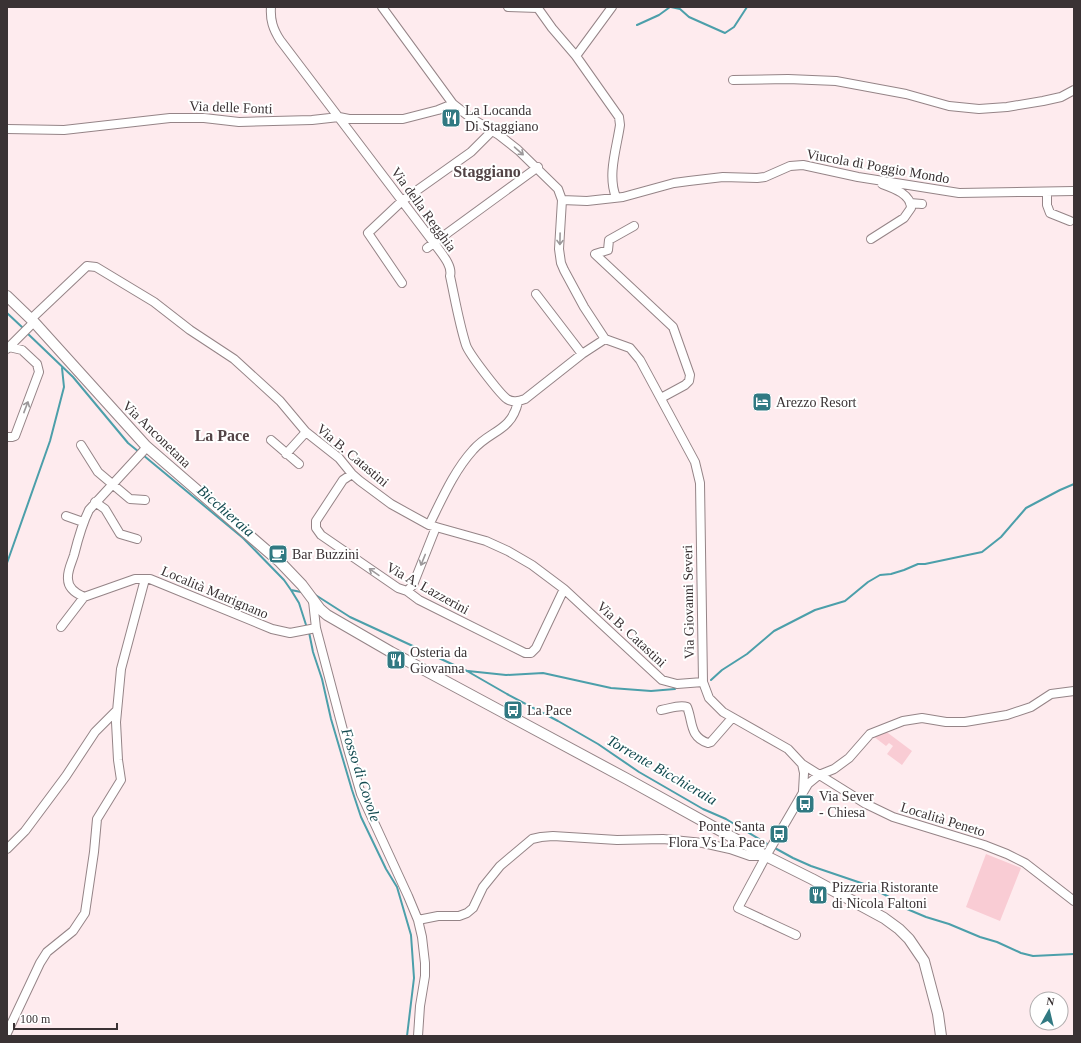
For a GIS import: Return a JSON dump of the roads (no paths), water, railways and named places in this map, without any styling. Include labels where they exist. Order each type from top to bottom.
[{"type":"main road","name":"Via Anconetana","points":[[7,296],[147,447],[280,562],[302,585],[320,609],[334,620],[391,652],[768,853],[884,918],[899,929],[909,939],[924,961],[938,1014],[941,1036]]},
{"type":"street","name":"Via della Regghia","points":[[271,7],[270,16],[274,29],[402,201],[431,245],[446,262],[451,272],[450,276],[466,346],[476,362],[502,394],[508,399],[518,402]]},
{"type":"street","points":[[382,7],[453,104],[518,150],[538,167],[558,189],[562,200],[560,234],[561,263],[584,307],[605,339],[582,354],[525,399],[518,402],[516,411],[510,420],[500,430],[482,440],[472,450],[443,496],[413,585],[407,591]]},
{"type":"street","points":[[508,7],[538,8],[576,56],[619,117],[620,125],[613,178],[613,190],[616,197]]},
{"type":"street","points":[[576,56],[612,7]]},
{"type":"street","points":[[732,80],[788,78],[836,81],[900,93],[949,106],[979,109],[1007,107],[1043,101],[1061,97],[1074,90]]},
{"type":"street","name":"Via delle Fonti","points":[[7,129],[64,130],[170,118],[204,118],[239,122],[312,120],[339,117],[349,119],[402,119],[438,110],[453,104]]},
{"type":"street","points":[[402,283],[368,232],[402,201],[471,152],[492,131]]},
{"type":"street","name":"Viucola di Poggio Mondo","points":[[562,200],[587,201],[623,197],[674,183],[723,177],[765,177],[790,166],[803,165],[864,178],[959,193],[1074,191]]},
{"type":"street","points":[[431,245],[538,167]]},
{"type":"street","points":[[864,178],[899,191],[907,198],[911,205],[910,211],[904,218],[871,239]]},
{"type":"street","points":[[1047,192],[1046,205],[1050,213],[1070,221]]},
{"type":"street","points":[[910,203],[922,204]]},
{"type":"street","points":[[634,226],[609,240],[608,250],[595,254],[673,327],[690,375],[689,381],[685,385],[661,398]]},
{"type":"street","name":"Via B. Catastini","points":[[8,348],[31,322],[87,266],[96,267],[154,302],[190,330],[234,359],[280,401],[306,432],[339,458],[352,474],[391,504],[433,526],[486,541],[508,551],[532,565],[564,589],[662,680],[678,684],[703,682]]},
{"type":"street","points":[[536,294],[582,354]]},
{"type":"street","name":"Via Giovanni Severi","points":[[605,339],[630,348],[635,352],[695,462],[700,483],[703,682],[709,698],[715,705],[732,718],[788,749],[802,764]]},
{"type":"street","points":[[7,437],[15,436],[39,372],[37,364],[22,350],[8,348]]},
{"type":"street","points":[[286,454],[306,432]]},
{"type":"street","points":[[271,440],[299,464]]},
{"type":"street","points":[[81,445],[98,472],[130,499],[145,500]]},
{"type":"street","points":[[61,627],[84,597],[72,590],[67,579],[83,522],[89,510],[147,447]]},
{"type":"street","name":"Via A. Lazzerini","points":[[352,474],[344,480],[324,509],[316,521],[316,528],[321,535],[372,571],[398,588],[407,591],[418,600],[508,645],[528,653],[533,652],[536,648],[564,589]]},
{"type":"street","points":[[96,502],[105,510],[120,534],[137,539]]},
{"type":"street","points":[[66,516],[83,522]]},
{"type":"street","points":[[7,1033],[40,963],[47,952],[73,931],[85,913],[94,852],[97,819],[121,780],[118,760],[117,710],[121,669],[145,578]]},
{"type":"street","name":"Località Matrignano","points":[[84,597],[122,583],[145,578],[156,581],[272,629],[290,633],[314,628]]},
{"type":"street","points":[[313,601],[314,628],[361,794],[418,920],[422,937],[425,963],[425,976],[420,1006],[418,1036]]},
{"type":"street","points":[[796,935],[738,908],[808,784],[819,775],[834,769],[849,758],[870,734],[903,720],[922,718],[946,722],[965,722],[1007,715],[1031,707],[1051,694],[1074,691]]},
{"type":"street","points":[[661,710],[678,706],[687,707],[692,730],[700,740],[708,743],[732,718]]},
{"type":"street","points":[[7,849],[25,831],[66,776],[95,732],[117,710]]},
{"type":"street","points":[[802,764],[804,773],[803,792]]},
{"type":"street","name":"Località Peneto","points":[[802,764],[866,804],[893,817],[984,845],[1025,863],[1074,901]]},
{"type":"street","points":[[418,920],[438,916],[459,916],[467,913],[473,908],[483,887],[500,866],[532,839],[541,837],[553,836],[617,840],[662,839],[703,843],[730,849],[750,856],[768,853]]},
{"type":"waterway","points":[[637,25],[659,15],[670,7]]},
{"type":"waterway","points":[[671,7],[680,9],[689,17],[725,33],[734,27],[747,7]]},
{"type":"waterway","name":"Bicchieraia","points":[[7,313],[23,328]]},
{"type":"waterway","name":"Bicchieraia","points":[[26,332],[73,377],[128,443],[139,452]]},
{"type":"waterway","points":[[7,563],[50,441],[64,387],[62,368]]},
{"type":"waterway","name":"Bicchieraia","points":[[143,455],[243,538],[284,580],[291,590],[301,592]]},
{"type":"waterway","points":[[711,680],[722,670],[747,654],[774,631],[815,610],[845,601],[868,582],[880,575],[891,574],[918,564],[925,564],[982,552],[1001,537],[1026,508],[1074,484]]},
{"type":"waterway","name":"Fosso di Covole","points":[[291,590],[299,603],[307,628]]},
{"type":"waterway","name":"Torrente Bicchieraia","points":[[314,594],[350,617],[467,671],[558,721],[598,744],[639,772],[703,809],[726,819],[769,845]]},
{"type":"waterway","name":"Fosso di Covole","points":[[309,632],[331,719],[361,817],[386,869],[397,887],[411,935],[414,978],[407,1036]]},
{"type":"waterway","points":[[468,671],[506,675],[543,673],[611,688],[651,691],[675,689]]},
{"type":"waterway","name":"Torrente Bicchieraia","points":[[773,847],[811,866],[864,884],[893,899],[907,909],[997,942],[1021,953],[1033,956],[1074,954]]},
{"type":"place","name":"La Locanda Di Staggiano","points":[[451,118]]},
{"type":"place","name":"Arezzo Resort","points":[[762,402]]},
{"type":"place","name":"Bar Buzzini","points":[[278,554]]},
{"type":"place","name":"Osteria da Giovanna","points":[[396,660]]},
{"type":"place","name":"La Pace","points":[[513,710]]},
{"type":"place","name":"Via Sever - Chiesa","points":[[805,804]]},
{"type":"place","name":"Ponte Santa Flora Vs La Pace","points":[[779,834]]},
{"type":"place","name":"Pizzeria Ristorante di Nicola Faltoni","points":[[818,895]]},
{"type":"district","name":"Staggiano","points":[[487,171]]},
{"type":"district","name":"La Pace","points":[[222,435]]}]
